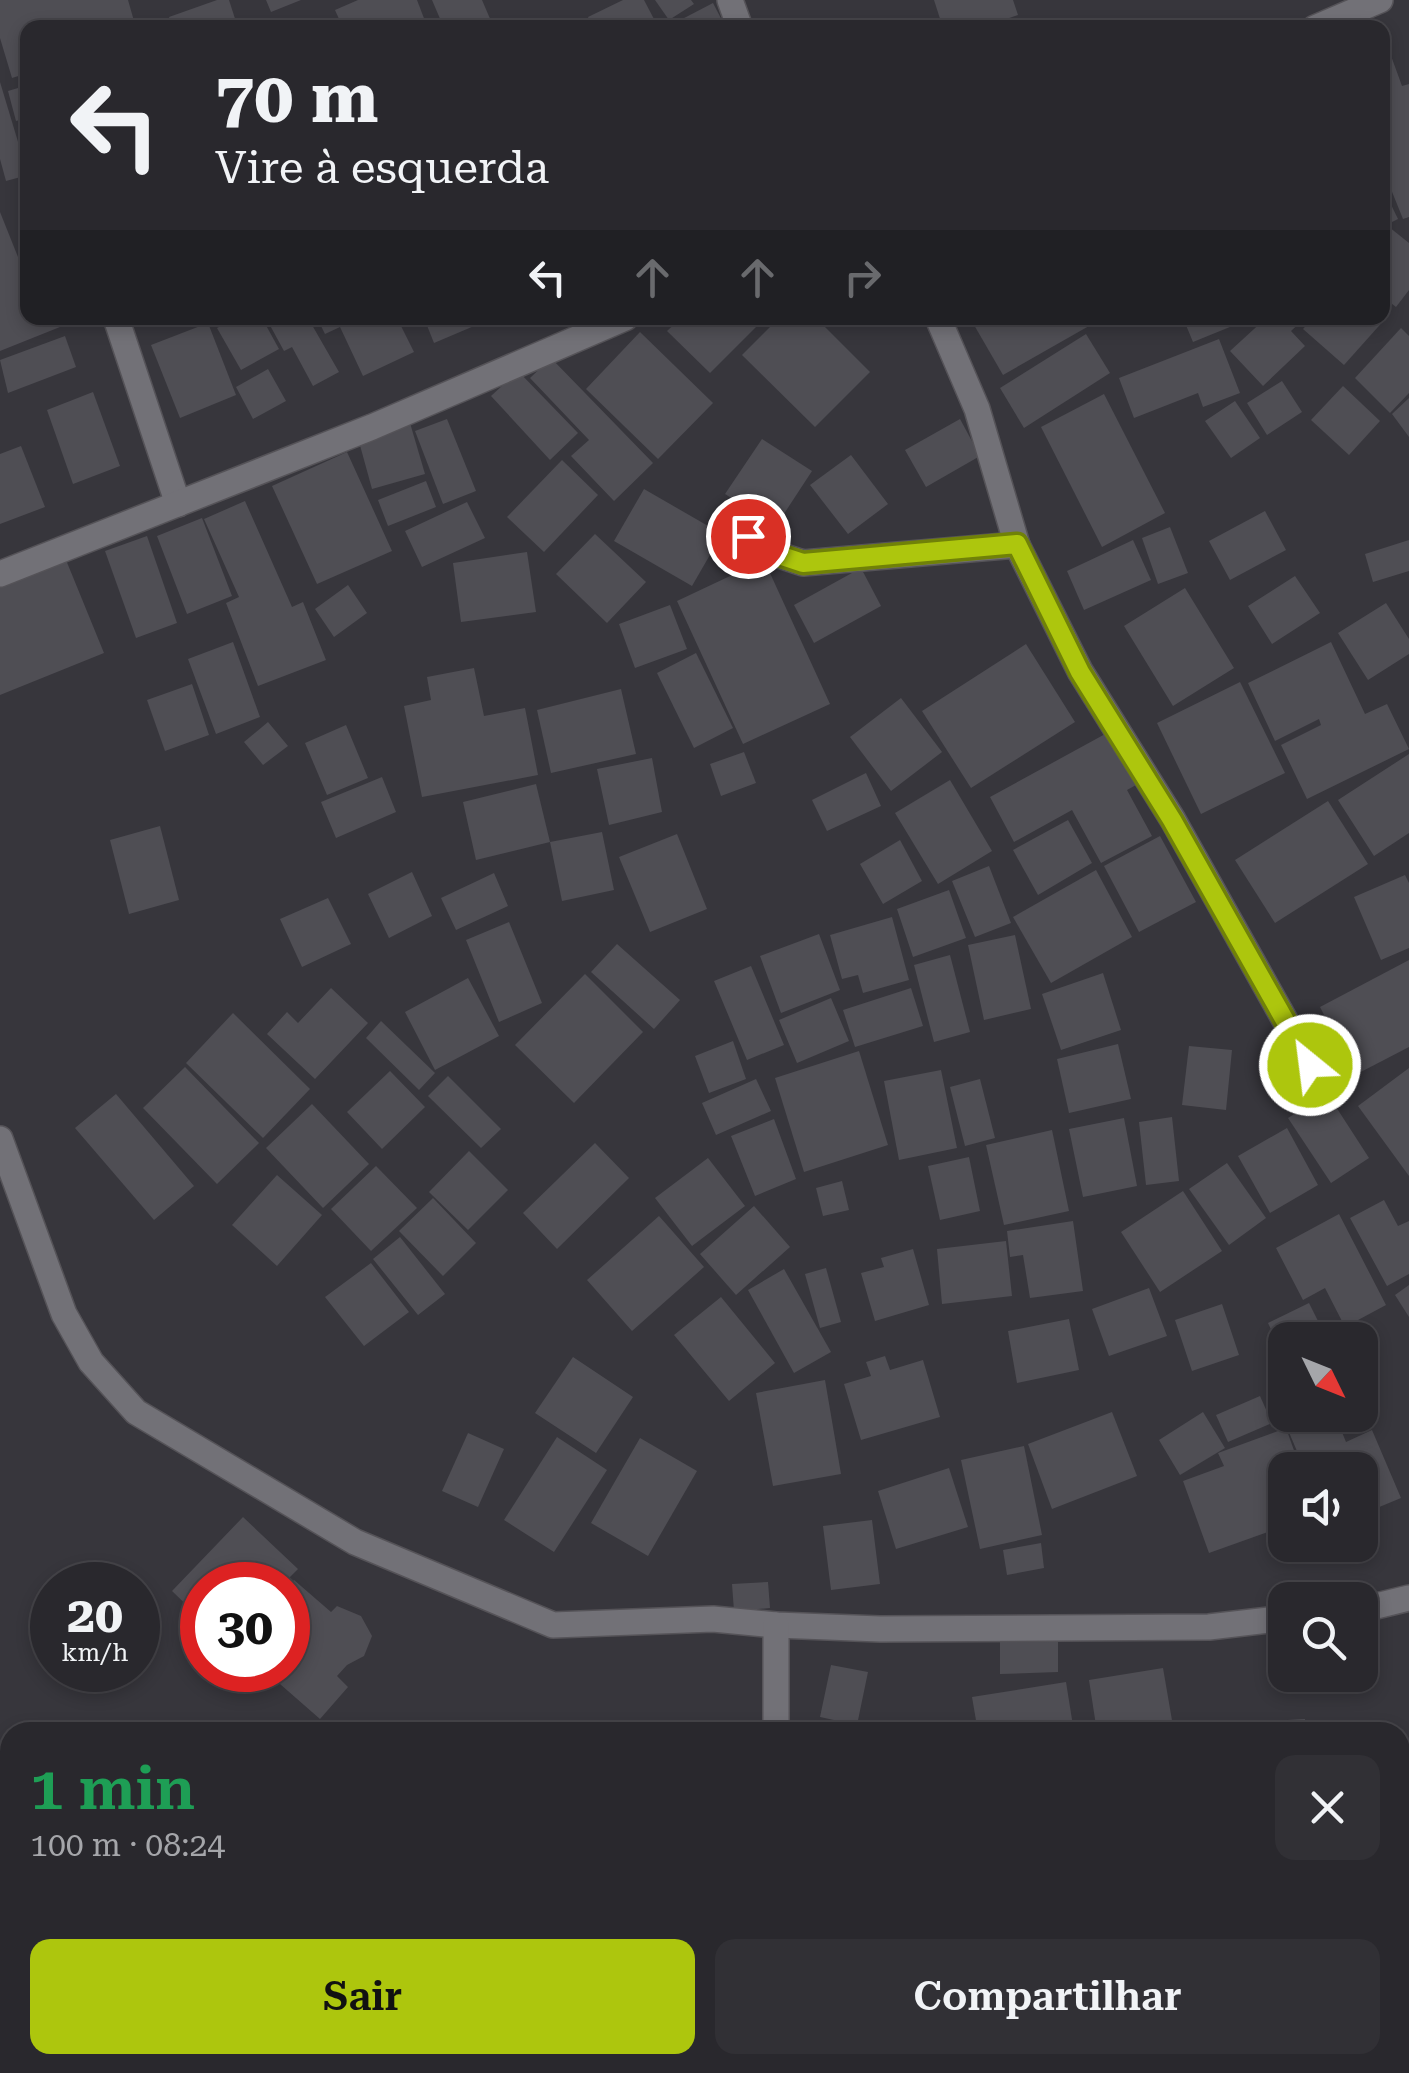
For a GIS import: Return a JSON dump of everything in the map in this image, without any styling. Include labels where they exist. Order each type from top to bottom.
[{"type":"street","points":[[1334,20],[1380,0]]},
{"type":"street","points":[[118,325],[178,504]]},
{"type":"street","points":[[0,574],[372,426],[609,325]]},
{"type":"street","points":[[941,325],[976,409],[1017,544],[1080,672],[1172,820],[1310,1065]]},
{"type":"street","points":[[748,536],[776,554],[803,563],[1017,544]]},
{"type":"street","points":[[2,1151],[64,1314],[90,1362],[136,1412],[356,1542],[553,1626],[712,1619],[880,1628],[1209,1628],[1268,1620]]},
{"type":"street","points":[[1378,1606],[1409,1598]]},
{"type":"street","points":[[776,1625],[776,1722]]},
{"type":"building","points":[[0,0],[128,0],[134,20],[20,20],[20,76],[12,78],[0,38]]},
{"type":"building","points":[[217,0],[229,0],[235,20],[170,20],[169,17]]},
{"type":"building","points":[[266,0],[301,0],[271,12]]},
{"type":"building","points":[[358,0],[417,0],[425,20],[339,20],[335,10]]},
{"type":"building","points":[[432,0],[482,0],[491,20],[441,20]]},
{"type":"building","points":[[623,0],[644,0],[654,20],[589,20],[588,17]]},
{"type":"building","points":[[655,0],[691,0],[694,4],[669,20]]},
{"type":"building","points":[[934,0],[1013,0],[1018,15],[1003,20],[940,20]]},
{"type":"building","points":[[713,3],[722,20],[680,20]]},
{"type":"building","points":[[1390,53],[1402,86],[1409,84],[1409,217],[1403,219],[1390,187]]},
{"type":"building","points":[[0,82],[20,148],[20,177],[6,181],[0,159]]},
{"type":"building","points":[[20,87],[20,120],[16,121],[8,91]]},
{"type":"building","points":[[1390,202],[1398,219],[1390,223]]},
{"type":"building","points":[[0,212],[20,262],[20,325],[60,327],[0,351]]},
{"type":"building","points":[[1390,228],[1409,243],[1409,290],[1396,307],[1390,302]]},
{"type":"building","points":[[209,325],[236,395],[180,418],[151,345]]},
{"type":"building","points":[[266,325],[279,349],[241,370],[217,328]]},
{"type":"building","points":[[270,325],[312,325],[339,372],[313,386],[292,347],[284,351]]},
{"type":"building","points":[[320,325],[400,325],[414,352],[363,376],[340,327],[325,334]]},
{"type":"building","points":[[427,325],[476,325],[434,343]]},
{"type":"building","points":[[673,325],[758,325],[710,373],[667,331]]},
{"type":"building","points":[[772,325],[823,325],[870,372],[815,427],[742,355]]},
{"type":"building","points":[[974,325],[1091,325],[1003,375]]},
{"type":"building","points":[[1186,325],[1235,325],[1193,342]]},
{"type":"building","points":[[1258,325],[1297,325],[1291,331],[1305,346],[1263,386],[1230,351]]},
{"type":"building","points":[[1307,325],[1380,325],[1344,365],[1303,329]]},
{"type":"building","points":[[1401,328],[1409,336],[1409,393],[1390,413],[1355,378]]},
{"type":"building","points":[[640,332],[713,403],[658,459],[586,389]]},
{"type":"building","points":[[1086,334],[1110,373],[1024,428],[1000,388]]},
{"type":"building","points":[[65,336],[76,367],[8,393],[0,360]]},
{"type":"building","points":[[1219,339],[1240,393],[1203,407],[1198,393],[1134,418],[1119,378]]},
{"type":"building","points":[[551,358],[653,463],[614,501],[571,456],[589,440],[530,378]]},
{"type":"building","points":[[268,369],[286,401],[253,419],[236,387]]},
{"type":"building","points":[[518,371],[578,433],[550,460],[491,396]]},
{"type":"building","points":[[1282,381],[1302,412],[1267,435],[1247,403]]},
{"type":"building","points":[[1343,386],[1380,421],[1349,455],[1311,420]]},
{"type":"building","points":[[93,392],[120,466],[73,484],[47,410]]},
{"type":"building","points":[[1104,394],[1165,513],[1102,547],[1041,427]]},
{"type":"building","points":[[1409,398],[1409,437],[1392,414]]},
{"type":"building","points":[[1235,401],[1260,438],[1231,458],[1205,421]]},
{"type":"building","points":[[447,419],[476,491],[443,504],[415,431]]},
{"type":"building","points":[[960,419],[980,456],[926,487],[905,450]]},
{"type":"building","points":[[410,423],[425,474],[372,489],[358,438]]},
{"type":"building","points":[[762,439],[812,471],[776,526],[725,494]]},
{"type":"building","points":[[21,446],[45,507],[0,524],[0,454]]},
{"type":"building","points":[[347,452],[392,551],[317,584],[272,486]]},
{"type":"building","points":[[851,455],[888,504],[848,534],[810,485]]},
{"type":"building","points":[[562,460],[598,495],[544,552],[507,517]]},
{"type":"building","points":[[426,481],[436,507],[388,526],[378,500]]},
{"type":"building","points":[[644,489],[722,534],[692,586],[614,541]]},
{"type":"building","points":[[245,501],[292,607],[303,602],[326,660],[258,686],[226,603],[239,597],[204,519]]},
{"type":"building","points":[[467,502],[485,538],[422,567],[405,531]]},
{"type":"building","points":[[1265,511],[1286,550],[1230,580],[1209,541]]},
{"type":"building","points":[[202,518],[232,596],[187,614],[157,536]]},
{"type":"building","points":[[1170,527],[1188,573],[1158,584],[1142,538]]},
{"type":"building","points":[[595,534],[646,582],[607,623],[556,574]]},
{"type":"building","points":[[147,536],[177,623],[136,638],[105,551]]},
{"type":"building","points":[[1133,540],[1151,580],[1084,610],[1067,571]]},
{"type":"building","points":[[1409,540],[1409,571],[1373,582],[1365,554]]},
{"type":"building","points":[[527,552],[536,612],[461,622],[453,563]]},
{"type":"building","points":[[66,560],[104,653],[0,695],[0,587]]},
{"type":"building","points":[[764,560],[830,704],[743,744],[677,601]]},
{"type":"building","points":[[861,568],[881,606],[814,643],[794,605]]},
{"type":"building","points":[[1295,576],[1320,613],[1272,644],[1248,606]]},
{"type":"building","points":[[348,585],[367,613],[334,637],[315,609]]},
{"type":"building","points":[[1185,588],[1234,668],[1173,706],[1124,626]]},
{"type":"building","points":[[1386,603],[1409,639],[1409,654],[1368,680],[1338,633]]},
{"type":"building","points":[[670,605],[687,649],[635,668],[619,624]]},
{"type":"building","points":[[233,642],[260,717],[216,734],[188,659]]},
{"type":"building","points":[[1331,642],[1365,714],[1387,704],[1409,749],[1307,799],[1281,745],[1321,725],[1319,719],[1275,741],[1248,683]]},
{"type":"building","points":[[1026,644],[1075,722],[971,788],[922,711]]},
{"type":"building","points":[[696,653],[733,728],[694,748],[657,673]]},
{"type":"building","points":[[474,668],[484,716],[525,708],[538,775],[422,797],[404,706],[431,700],[427,677]]},
{"type":"building","points":[[1240,682],[1285,773],[1201,814],[1157,723]]},
{"type":"building","points":[[192,684],[209,735],[165,751],[147,700]]},
{"type":"building","points":[[621,689],[636,754],[551,773],[537,710]]},
{"type":"building","points":[[901,698],[942,752],[891,791],[850,737]]},
{"type":"building","points":[[268,722],[288,746],[263,765],[244,742]]},
{"type":"building","points":[[346,725],[368,778],[327,795],[305,743]]},
{"type":"building","points":[[1107,733],[1136,785],[1127,790],[1152,836],[1101,863],[1072,810],[1014,842],[990,797]]},
{"type":"building","points":[[744,752],[756,783],[721,796],[710,764]]},
{"type":"building","points":[[1409,754],[1409,833],[1374,856],[1338,800]]},
{"type":"building","points":[[652,758],[662,812],[609,825],[597,769]]},
{"type":"building","points":[[866,773],[881,806],[827,831],[812,800]]},
{"type":"building","points":[[382,777],[396,812],[336,838],[321,802]]},
{"type":"building","points":[[950,780],[992,851],[938,884],[895,813]]},
{"type":"building","points":[[536,784],[550,842],[476,860],[463,802]]},
{"type":"building","points":[[1328,801],[1368,864],[1275,923],[1235,860]]},
{"type":"building","points":[[1068,820],[1092,863],[1038,895],[1013,850]]},
{"type":"building","points":[[160,826],[179,900],[129,914],[110,840]]},
{"type":"building","points":[[602,832],[614,890],[562,901],[550,842]]},
{"type":"building","points":[[677,834],[707,909],[650,932],[619,857]]},
{"type":"building","points":[[1160,836],[1196,902],[1139,932],[1104,866]]},
{"type":"building","points":[[900,840],[922,881],[883,904],[860,864]]},
{"type":"building","points":[[989,866],[1011,923],[975,937],[952,881]]},
{"type":"building","points":[[1096,870],[1132,937],[1051,983],[1013,917]]},
{"type":"building","points":[[412,872],[432,916],[389,938],[368,894]]},
{"type":"building","points":[[494,873],[508,906],[456,930],[441,898]]},
{"type":"building","points":[[1405,875],[1409,883],[1409,948],[1381,960],[1354,897]]},
{"type":"building","points":[[949,890],[966,938],[913,957],[897,909]]},
{"type":"building","points":[[328,898],[351,944],[302,967],[280,919]]},
{"type":"building","points":[[892,917],[909,980],[863,993],[858,975],[842,979],[830,935]]},
{"type":"building","points":[[509,922],[542,1003],[499,1022],[466,940]]},
{"type":"building","points":[[819,934],[840,990],[781,1013],[760,956]]},
{"type":"building","points":[[1015,935],[1031,1009],[984,1020],[968,945]]},
{"type":"building","points":[[617,944],[680,1000],[654,1029],[591,972]]},
{"type":"building","points":[[950,955],[970,1032],[934,1042],[914,965]]},
{"type":"building","points":[[1409,960],[1409,1047],[1355,1075],[1320,1007]]},
{"type":"building","points":[[751,966],[784,1045],[747,1060],[714,981]]},
{"type":"building","points":[[1103,973],[1121,1030],[1061,1050],[1042,994]]},
{"type":"building","points":[[585,974],[643,1032],[574,1103],[515,1045]]},
{"type":"building","points":[[468,978],[499,1036],[435,1070],[405,1012]]},
{"type":"building","points":[[331,988],[368,1023],[315,1079],[267,1034],[287,1012],[298,1023]]},
{"type":"building","points":[[911,988],[923,1026],[855,1047],[843,1010]]},
{"type":"building","points":[[831,998],[849,1041],[797,1063],[779,1020]]},
{"type":"building","points":[[233,1013],[310,1089],[263,1138],[186,1063]]},
{"type":"building","points":[[381,1021],[435,1073],[419,1090],[366,1038]]},
{"type":"building","points":[[733,1041],[746,1079],[709,1093],[695,1056]]},
{"type":"building","points":[[1118,1044],[1131,1099],[1069,1113],[1057,1059]]},
{"type":"building","points":[[1189,1046],[1232,1050],[1226,1110],[1182,1105]]},
{"type":"building","points":[[859,1051],[888,1145],[804,1172],[775,1078]]},
{"type":"building","points":[[185,1067],[259,1143],[217,1184],[143,1108]]},
{"type":"building","points":[[1409,1068],[1409,1176],[1358,1106]]},
{"type":"building","points":[[941,1070],[957,1148],[899,1160],[884,1081]]},
{"type":"building","points":[[390,1071],[425,1107],[382,1149],[347,1112]]},
{"type":"building","points":[[448,1076],[501,1129],[481,1148],[428,1096]]},
{"type":"building","points":[[756,1079],[771,1111],[716,1135],[702,1103]]},
{"type":"building","points":[[980,1079],[995,1138],[965,1146],[950,1087]]},
{"type":"building","points":[[1327,1093],[1369,1158],[1331,1183],[1288,1118]]},
{"type":"building","points":[[116,1094],[194,1186],[154,1220],[75,1128]]},
{"type":"building","points":[[312,1104],[369,1164],[323,1208],[266,1148]]},
{"type":"building","points":[[1172,1117],[1179,1181],[1146,1185],[1139,1122]]},
{"type":"building","points":[[1124,1118],[1137,1186],[1083,1197],[1069,1129]]},
{"type":"building","points":[[774,1119],[796,1179],[755,1196],[731,1136]]},
{"type":"building","points":[[1287,1128],[1318,1185],[1270,1213],[1238,1156]]},
{"type":"building","points":[[1052,1130],[1069,1211],[1004,1225],[986,1145]]},
{"type":"building","points":[[595,1143],[629,1178],[557,1249],[523,1213]]},
{"type":"building","points":[[469,1151],[508,1190],[468,1230],[429,1192]]},
{"type":"building","points":[[969,1157],[980,1211],[940,1220],[928,1166]]},
{"type":"building","points":[[708,1158],[745,1206],[692,1246],[655,1198]]},
{"type":"building","points":[[1227,1163],[1266,1218],[1229,1245],[1189,1189]]},
{"type":"building","points":[[376,1166],[417,1208],[371,1251],[331,1209]]},
{"type":"building","points":[[277,1175],[322,1215],[277,1266],[232,1225]]},
{"type":"building","points":[[842,1181],[849,1210],[823,1216],[816,1188]]},
{"type":"building","points":[[1183,1191],[1222,1251],[1160,1292],[1121,1232]]},
{"type":"building","points":[[433,1198],[476,1243],[443,1276],[399,1231]]},
{"type":"building","points":[[1384,1200],[1398,1226],[1409,1221],[1409,1274],[1387,1286],[1350,1218]]},
{"type":"building","points":[[754,1206],[790,1247],[736,1295],[700,1254]]},
{"type":"building","points":[[1339,1214],[1386,1305],[1354,1322],[1342,1322],[1325,1288],[1303,1300],[1276,1248]]},
{"type":"building","points":[[659,1216],[704,1267],[632,1331],[587,1280]]},
{"type":"building","points":[[1073,1221],[1083,1291],[1030,1298],[1023,1255],[1010,1257],[1007,1231]]},
{"type":"building","points":[[400,1237],[445,1294],[418,1315],[373,1259]]},
{"type":"building","points":[[1006,1241],[1012,1296],[942,1304],[937,1249]]},
{"type":"building","points":[[913,1249],[929,1305],[875,1321],[861,1273],[884,1267],[881,1258]]},
{"type":"building","points":[[371,1263],[409,1312],[364,1346],[325,1297]]},
{"type":"building","points":[[826,1268],[841,1322],[820,1328],[805,1274]]},
{"type":"building","points":[[784,1269],[831,1352],[794,1373],[748,1290]]},
{"type":"building","points":[[1409,1285],[1409,1317],[1395,1295]]},
{"type":"building","points":[[1149,1288],[1167,1336],[1109,1356],[1092,1309]]},
{"type":"building","points":[[721,1297],[775,1363],[729,1401],[674,1335]]},
{"type":"building","points":[[1309,1303],[1318,1322],[1270,1322]]},
{"type":"building","points":[[1222,1304],[1239,1355],[1192,1371],[1175,1320]]},
{"type":"building","points":[[1069,1319],[1079,1370],[1017,1383],[1008,1331]]},
{"type":"building","points":[[885,1356],[890,1370],[923,1360],[940,1417],[861,1440],[844,1384],[871,1376],[866,1362]]},
{"type":"building","points":[[573,1357],[633,1397],[596,1453],[535,1413]]},
{"type":"building","points":[[825,1380],[841,1474],[773,1486],[756,1393]]},
{"type":"building","points":[[1260,1396],[1268,1425],[1228,1442],[1216,1415]]},
{"type":"building","points":[[1112,1412],[1137,1476],[1052,1509],[1028,1444]]},
{"type":"building","points":[[1203,1412],[1225,1448],[1180,1475],[1159,1440]]},
{"type":"building","points":[[1275,1432],[1287,1432],[1295,1452],[1268,1452],[1268,1532],[1209,1553],[1183,1481],[1224,1466],[1218,1453]]},
{"type":"building","points":[[1289,1432],[1342,1432],[1346,1442],[1373,1432],[1401,1498],[1378,1508],[1378,1452],[1297,1452]]},
{"type":"building","points":[[468,1433],[504,1449],[478,1507],[442,1491]]},
{"type":"building","points":[[557,1437],[607,1470],[554,1552],[504,1520]]},
{"type":"building","points":[[640,1438],[697,1471],[648,1556],[591,1523]]},
{"type":"building","points":[[1024,1446],[1042,1535],[980,1549],[961,1460]]},
{"type":"building","points":[[949,1468],[968,1527],[896,1549],[878,1491]]},
{"type":"building","points":[[243,1517],[291,1562],[200,1562]]},
{"type":"building","points":[[872,1520],[880,1584],[831,1590],[823,1526]]},
{"type":"building","points":[[1041,1543],[1044,1568],[1007,1575],[1003,1550]]},
{"type":"building","points":[[768,1582],[770,1608],[734,1611],[732,1584]]},
{"type":"building","points":[[180,1583],[180,1599],[172,1591]]},
{"type":"building","points":[[310,1594],[331,1612],[337,1606],[361,1616],[372,1636],[364,1656],[337,1676],[348,1687],[320,1719],[289,1692],[310,1692]]},
{"type":"building","points":[[1058,1635],[1058,1672],[1000,1674],[1000,1637]]},
{"type":"building","points":[[831,1665],[868,1672],[858,1722],[820,1717]]},
{"type":"building","points":[[1163,1668],[1172,1722],[1095,1722],[1089,1680]]},
{"type":"building","points":[[1066,1682],[1072,1722],[976,1722],[972,1697]]},
{"type":"building","points":[[1305,1719],[1305,1722],[1251,1722]]},
{"type":"route","points":[[748,536],[776,554],[803,563],[1017,544],[1080,672],[1172,820],[1310,1065]]}]
